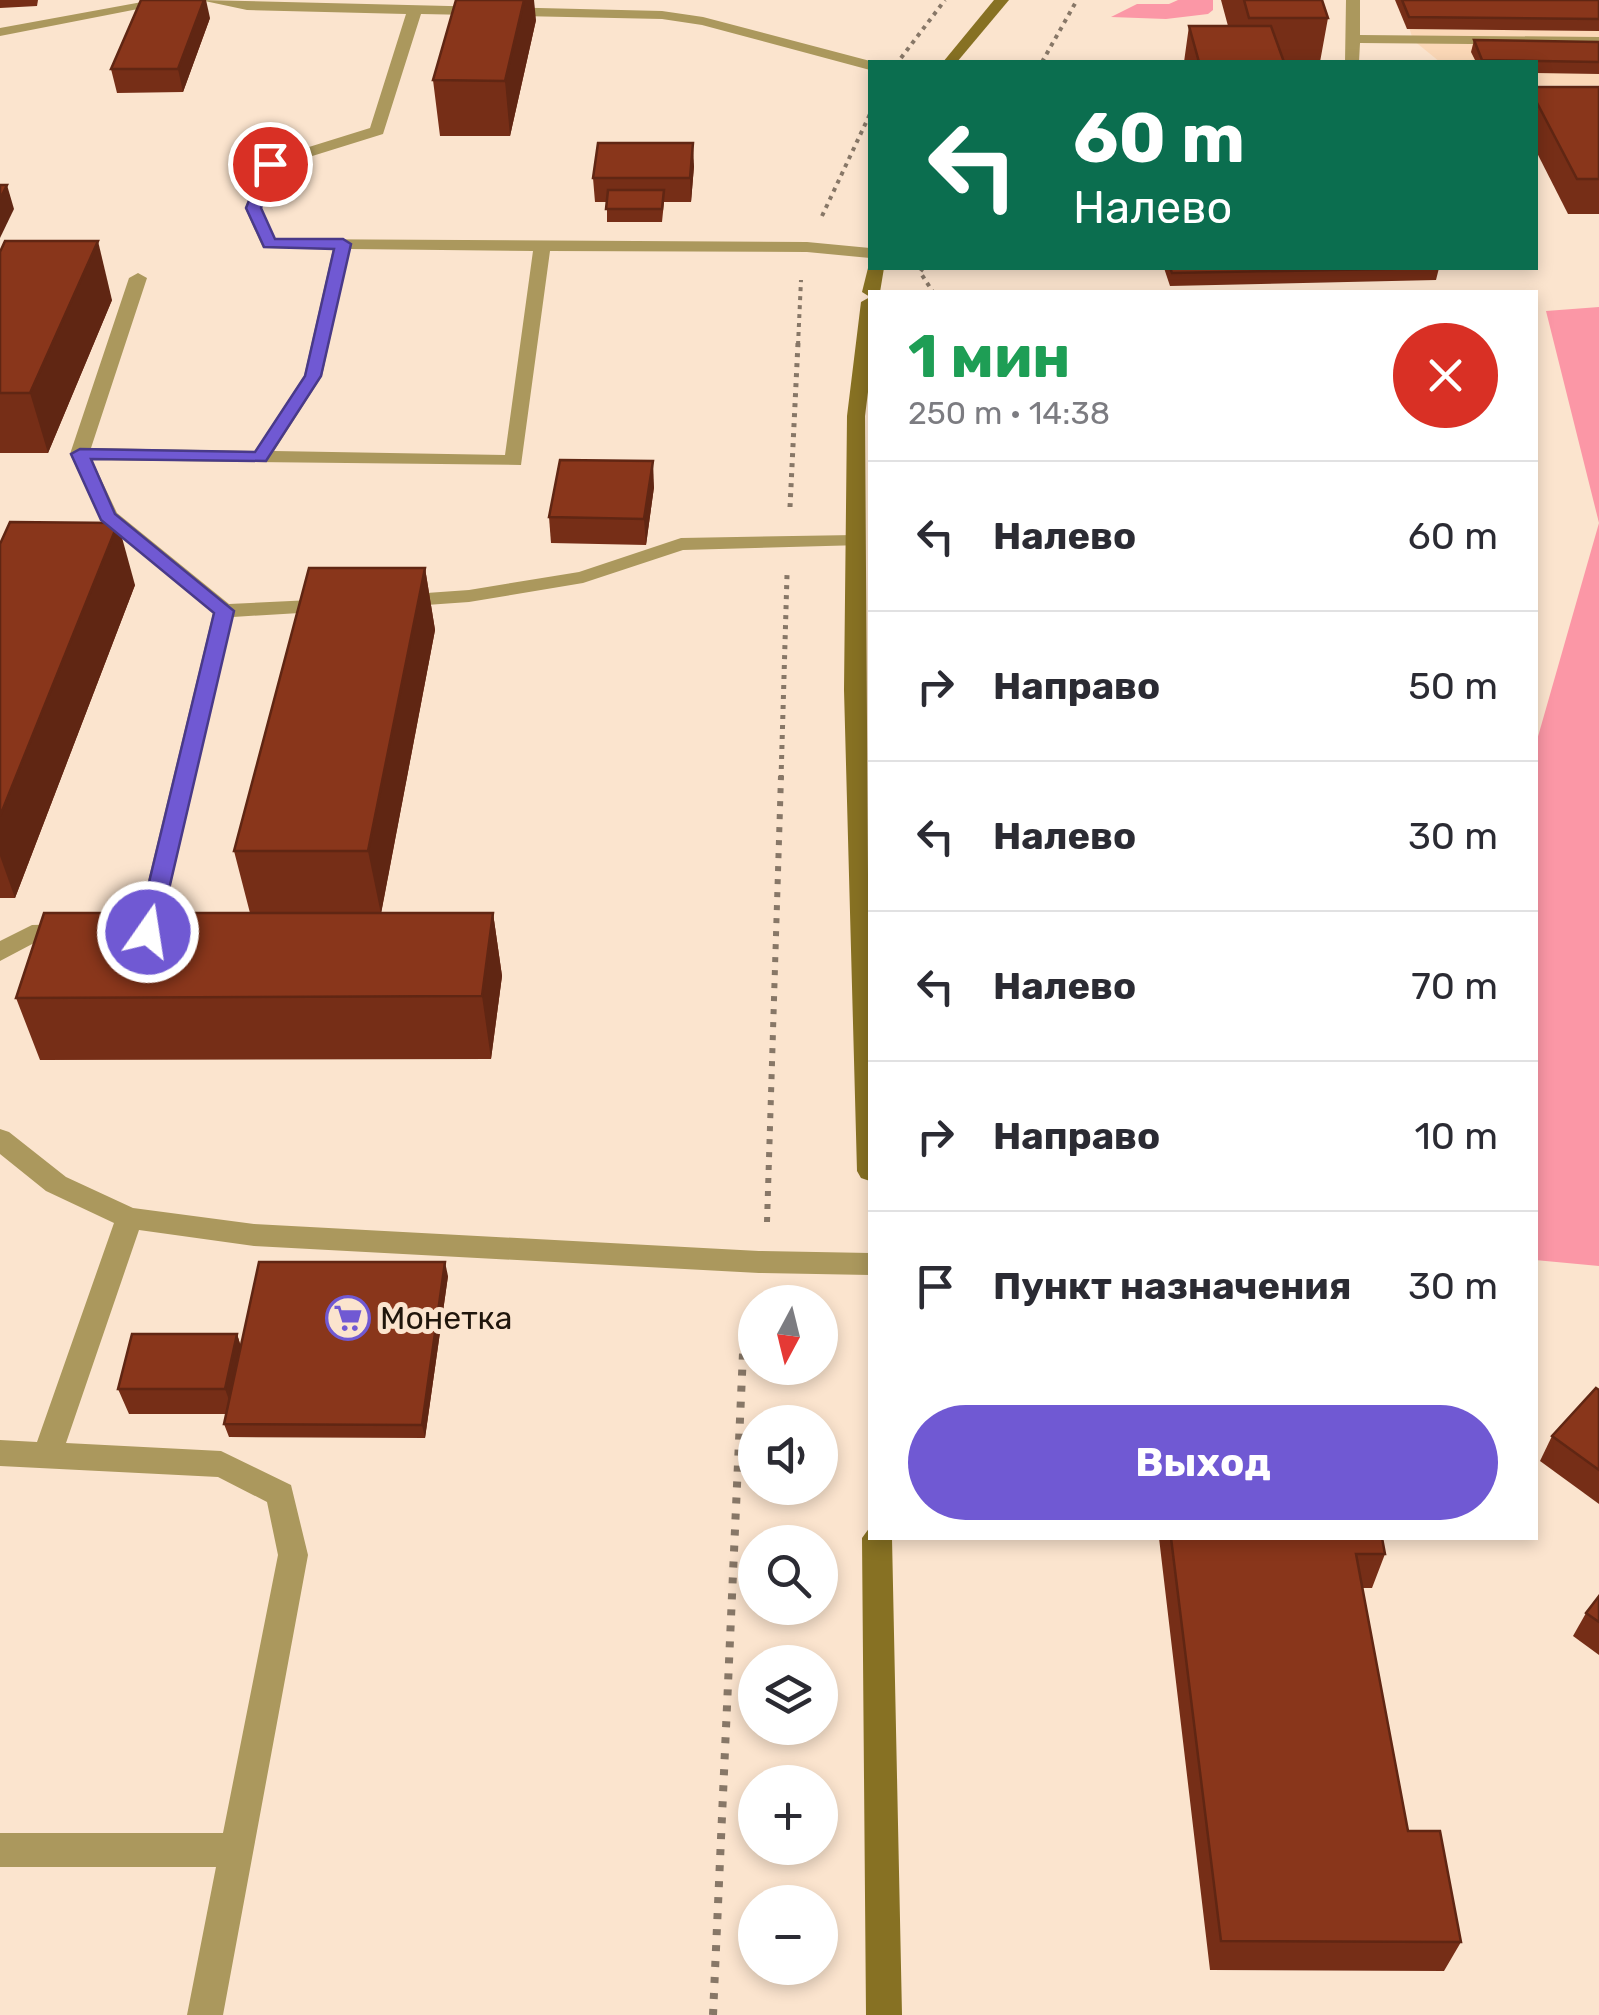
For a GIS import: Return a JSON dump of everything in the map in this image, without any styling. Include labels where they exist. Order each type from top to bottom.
[{"type":"street","points":[[952,60],[1002,0]]},
{"type":"street","points":[[868,318],[856,416],[855,690],[868,1107]]},
{"type":"street","points":[[877,1540],[884,2015]]},
{"type":"lane","points":[[0,32],[177,0]]},
{"type":"lane","points":[[207,0],[247,6],[416,9],[568,5],[703,21],[868,65]]},
{"type":"lane","points":[[1352,60],[1353,0]]},
{"type":"lane","points":[[416,9],[377,131],[270,164],[253,208],[270,244],[807,247],[868,253]]},
{"type":"lane","points":[[1355,39],[1599,41]]},
{"type":"lane","points":[[260,458],[313,376],[343,244]]},
{"type":"lane","points":[[80,454],[514,461],[542,244]]},
{"type":"lane","points":[[138,278],[80,454],[108,516],[224,611],[469,596],[583,577],[681,544],[856,541]]},
{"type":"lane","points":[[148,932],[224,611]]},
{"type":"lane","points":[[0,952],[32,934],[90,933]]},
{"type":"lane","points":[[0,1140],[56,1184],[129,1218],[254,1236],[868,1264]]},
{"type":"lane","points":[[48,1453],[129,1218]]},
{"type":"lane","points":[[0,1453],[221,1464],[280,1494],[294,1556],[205,2015]]},
{"type":"lane","points":[[0,1850],[238,1850]]},
{"type":"path","points":[[899,60],[945,0]]},
{"type":"path","points":[[1043,60],[1077,0]]},
{"type":"path","points":[[712,2015],[743,1353],[768,1217],[788,540],[801,282],[807,247],[868,118]]},
{"type":"shaded area","points":[[1178,0],[1213,0],[1213,10],[1166,19],[1111,17],[1137,4],[1169,4]]},
{"type":"shaded area","points":[[1402,4],[1599,6],[1599,85],[1538,85],[1538,60],[1438,60],[1413,40]]},
{"type":"shaded area","points":[[1599,307],[1599,523],[1546,311]]},
{"type":"shaded area","points":[[1599,523],[1599,1266],[1538,1260],[1538,736]]},
{"type":"building","points":[[141,0],[204,0],[178,69],[111,69]]},
{"type":"building","points":[[456,0],[524,0],[505,81],[433,80]]},
{"type":"building","points":[[1244,0],[1322,0],[1328,18],[1249,18]]},
{"type":"building","points":[[1402,0],[1599,0],[1599,19],[1409,17]]},
{"type":"building","points":[[1189,26],[1271,26],[1283,60],[1198,60]]},
{"type":"building","points":[[1474,40],[1599,42],[1599,62],[1482,60]]},
{"type":"building","points":[[1538,87],[1599,87],[1599,179],[1577,179],[1538,105]]},
{"type":"building","points":[[598,143],[693,143],[690,178],[593,178]]},
{"type":"building","points":[[608,190],[664,190],[662,209],[606,209]]},
{"type":"building","points":[[5,241],[98,241],[30,393],[0,393],[0,252]]},
{"type":"building","points":[[1171,270],[1329,270],[1172,273]]},
{"type":"building","points":[[560,460],[653,461],[644,519],[549,517]]},
{"type":"building","points":[[10,522],[118,523],[0,816],[0,544]]},
{"type":"building","points":[[309,568],[425,568],[368,851],[234,851]]},
{"type":"building","points":[[44,913],[493,913],[482,996],[16,998]]},
{"type":"building","name":"Монетка","points":[[259,1262],[445,1262],[422,1425],[224,1424]]},
{"type":"building","points":[[132,1334],[237,1334],[225,1389],[118,1389]]},
{"type":"building","points":[[1596,1388],[1599,1390],[1599,1470],[1552,1436]]},
{"type":"building","points":[[1171,1540],[1382,1540],[1385,1554],[1356,1554],[1408,1831],[1440,1831],[1461,1942],[1221,1941]]},
{"type":"building","points":[[1599,1596],[1599,1622],[1586,1613]]},
{"type":"place","name":"Монетка","points":[[348,1318]]},
{"type":"route","points":[[148,932],[224,611],[108,516],[80,454],[260,458],[313,376],[343,244],[270,244],[253,208],[270,164]]}]
